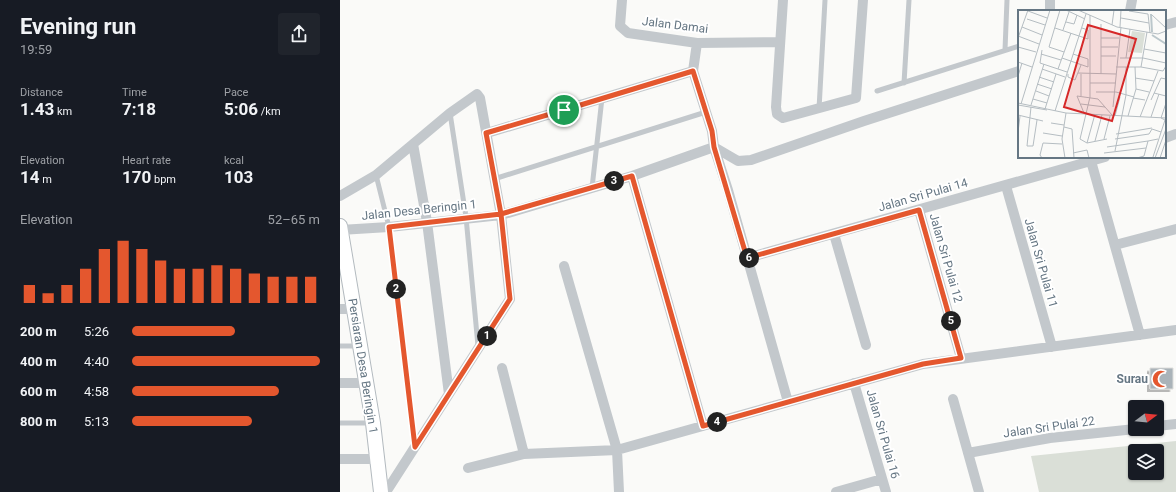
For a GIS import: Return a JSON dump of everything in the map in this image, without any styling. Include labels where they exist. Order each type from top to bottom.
[{"type":"main road","name":"Persiaran Desa Beringin 1","points":[[340,229],[347,309],[360,346],[367,382],[382,492]]},
{"type":"street","name":"Jalan Damai","points":[[622,0],[619,20],[623,30],[628,33],[697,43],[780,42]]},
{"type":"street","points":[[783,0],[776,107],[777,114],[784,118],[856,98],[863,0]]},
{"type":"street","points":[[1130,10],[1132,0]]},
{"type":"street","points":[[1166,25],[1176,22]]},
{"type":"street","points":[[697,43],[693,71],[712,131],[714,147],[788,402]]},
{"type":"street","points":[[486,133],[693,71]]},
{"type":"street","points":[[714,147],[738,161],[752,160],[864,121],[1018,71]]},
{"type":"street","points":[[340,196],[376,175],[450,113],[477,94],[480,98],[501,214],[510,299],[386,492]]},
{"type":"street","points":[[1166,138],[1176,134]]},
{"type":"street","points":[[413,144],[426,222],[449,394]]},
{"type":"street","name":"Jalan Desa Beringin 1","points":[[340,229],[389,227],[501,214],[632,176],[714,147]]},
{"type":"street","name":"Jalan Sri Pulai 14","points":[[747,258],[1102,158]]},
{"type":"street","points":[[1091,161],[1140,335]]},
{"type":"street","points":[[632,176],[703,426]]},
{"type":"street","name":"Jalan Sri Pulai 11","points":[[1006,186],[1052,346]]},
{"type":"street","name":"Jalan Sri Pulai 12","points":[[919,210],[961,358]]},
{"type":"street","points":[[1115,245],[1176,229]]},
{"type":"street","points":[[834,234],[866,345]]},
{"type":"street","points":[[564,266],[617,450],[619,492]]},
{"type":"street","points":[[468,468],[524,454],[617,450],[923,364],[1176,330]]},
{"type":"street","points":[[502,368],[524,454]]},
{"type":"street","points":[[340,383],[367,382]]},
{"type":"street","name":"Jalan Sri Pulai 16","points":[[854,383],[886,492]]},
{"type":"street","points":[[952,399],[979,492]]},
{"type":"street","points":[[1164,425],[1176,424]]},
{"type":"street","name":"Jalan Sri Pulai 22","points":[[968,453],[1050,438],[1128,430]]},
{"type":"street","points":[[340,459],[378,459]]},
{"type":"street","points":[[836,492],[882,479]]},
{"type":"lane","points":[[819,109],[825,0]]},
{"type":"lane","points":[[904,83],[909,0]]},
{"type":"lane","points":[[1005,50],[1008,0]]},
{"type":"lane","points":[[877,91],[1018,46]]},
{"type":"lane","points":[[592,188],[598,145],[602,98]]},
{"type":"lane","points":[[494,179],[706,112]]},
{"type":"lane","points":[[450,113],[466,218],[478,349]]},
{"type":"lane","points":[[376,175],[389,227],[415,447]]},
{"type":"lane","points":[[340,346],[360,346]]},
{"type":"lane","points":[[340,422],[373,423]]},
{"type":"shaded area","points":[[1176,441],[1176,492],[1039,492],[1031,456],[1128,446],[1128,480],[1164,480],[1164,444],[1147,444]]},
{"type":"building","name":"Surau","points":[[1150,368],[1173,368],[1173,389],[1150,389]]},
{"type":"place","name":"Surau","points":[[1161,379]]},
{"type":"route","points":[[564,110],[486,133],[501,214],[510,299],[415,447],[389,227],[501,214],[530,207],[632,176],[703,426],[923,364],[961,358],[919,210],[747,258],[714,147],[712,131],[693,71],[564,110]]}]
